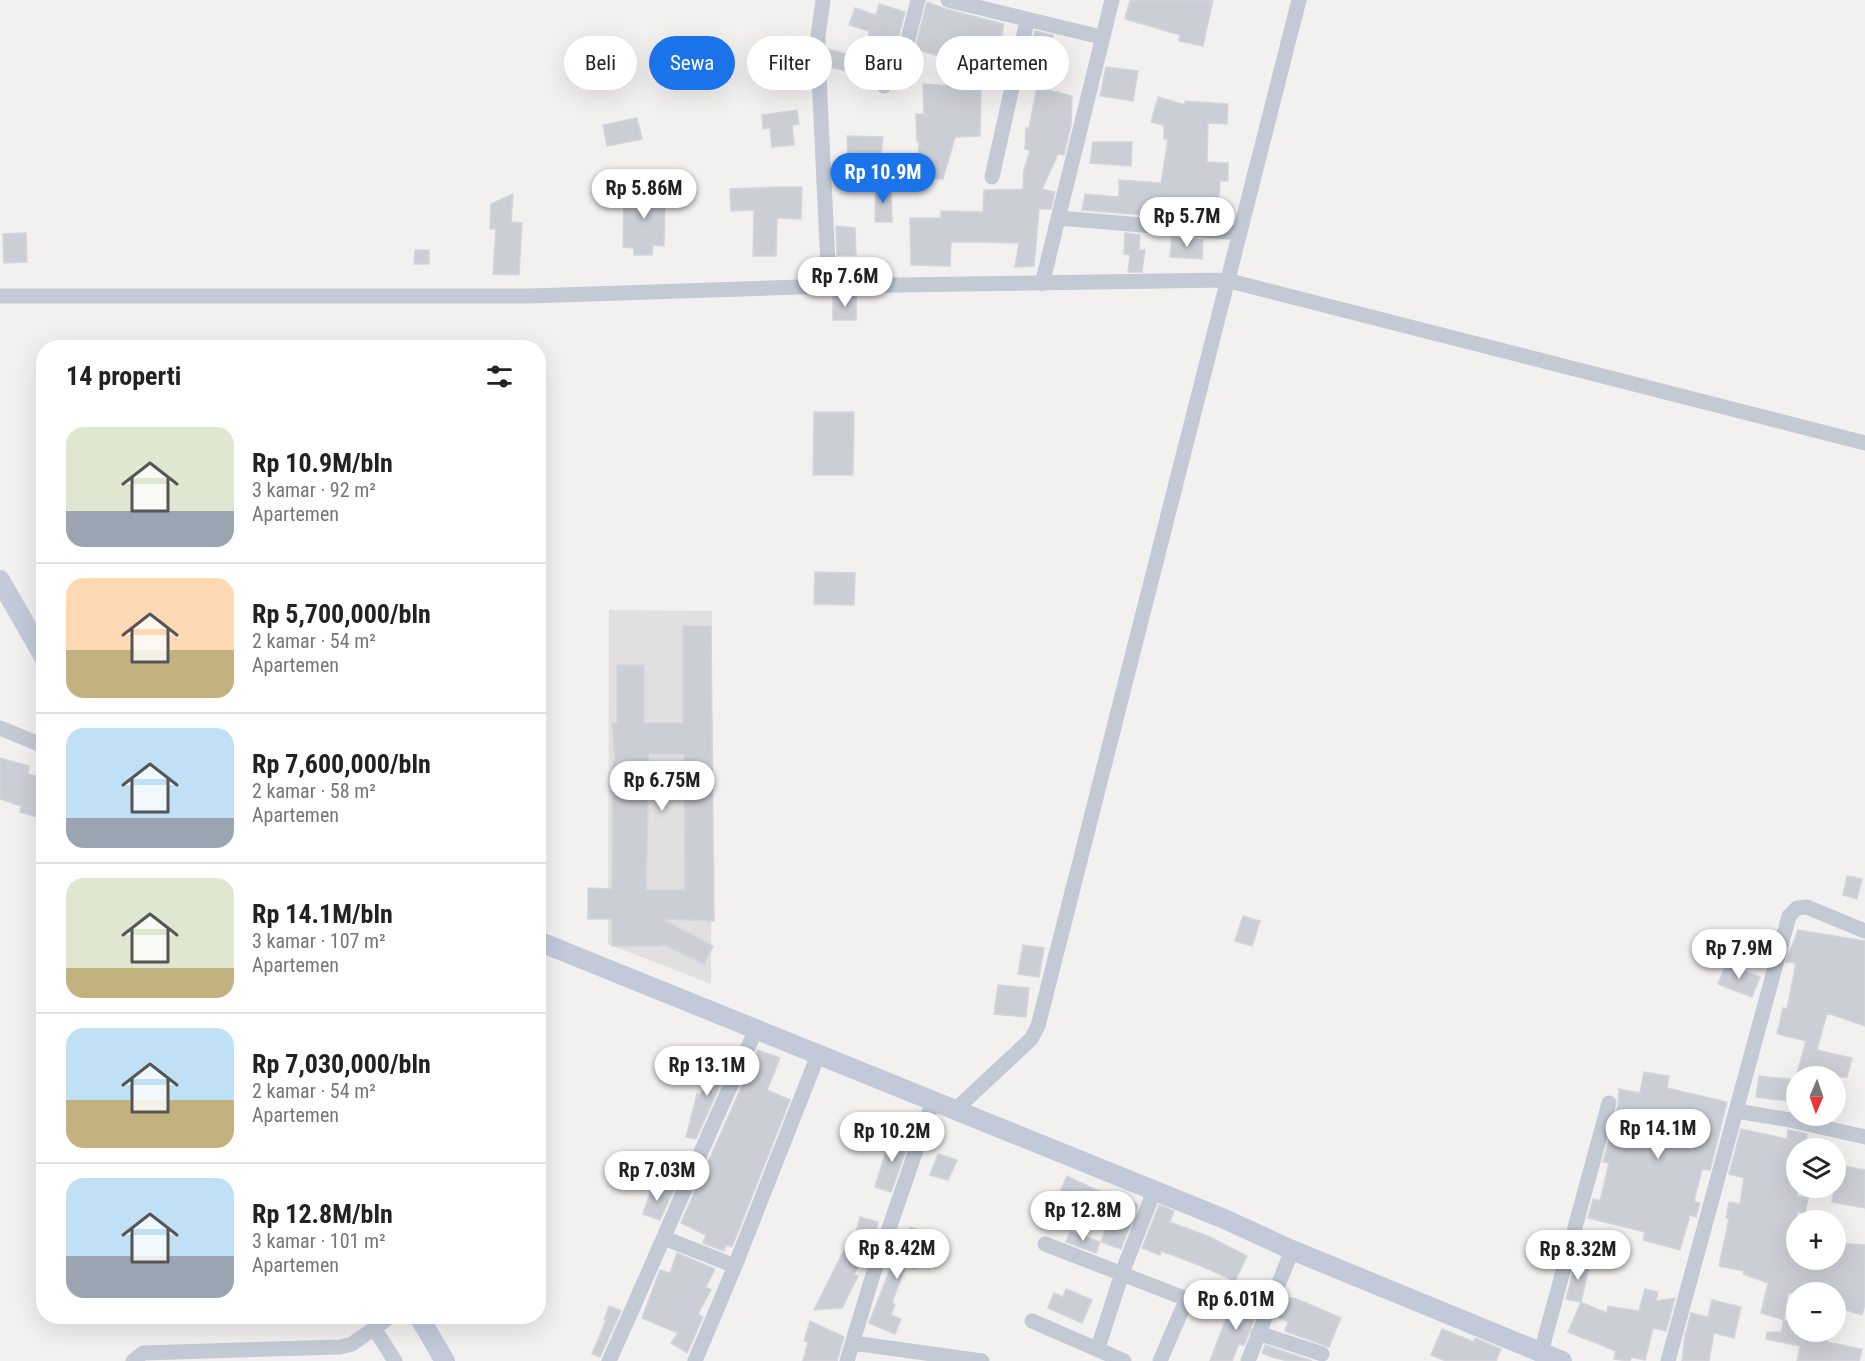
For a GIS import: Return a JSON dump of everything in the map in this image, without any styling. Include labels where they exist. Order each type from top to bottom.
[{"type":"main road","points":[[0,580],[36,643]]},
{"type":"main road","points":[[546,944],[1222,1218],[1536,1354],[1562,1361]]},
{"type":"main road","points":[[422,1324],[445,1361]]},
{"type":"street","points":[[823,0],[818,56],[830,286]]},
{"type":"street","points":[[909,36],[918,0]]},
{"type":"street","points":[[948,0],[1027,21],[1101,37]]},
{"type":"street","points":[[1042,284],[1101,37],[1112,0]]},
{"type":"street","points":[[955,1110],[1031,1039],[1038,1026],[1299,0]]},
{"type":"street","points":[[992,177],[1027,21]]},
{"type":"street","points":[[1058,218],[1239,233]]},
{"type":"street","points":[[0,296],[530,296],[830,286],[1226,280],[1865,443]]},
{"type":"street","points":[[0,728],[36,743]]},
{"type":"street","points":[[1668,1361],[1792,912],[1797,908],[1807,908],[1865,931]]},
{"type":"street","points":[[609,1361],[664,1238],[706,1136],[756,1030]]},
{"type":"street","points":[[694,1361],[735,1266],[818,1054]]},
{"type":"street","points":[[847,1361],[872,1278],[933,1101]]},
{"type":"street","points":[[1536,1354],[1609,1103]]},
{"type":"street","points":[[1737,1111],[1865,1137]]},
{"type":"street","points":[[1098,1348],[1122,1273],[1154,1191]]},
{"type":"street","points":[[664,1238],[735,1266]]},
{"type":"street","points":[[1045,1244],[1185,1299],[1160,1361]]},
{"type":"street","points":[[1248,1361],[1292,1250]]},
{"type":"street","points":[[1032,1320],[1124,1361]]},
{"type":"street","points":[[134,1361],[143,1353],[259,1355],[340,1347],[352,1344],[381,1324]]},
{"type":"street","points":[[374,1329],[394,1361]]},
{"type":"street","points":[[1258,1333],[1322,1354]]},
{"type":"street","points":[[853,1342],[982,1361]]},
{"type":"shaded area","points":[[609,610],[712,611],[711,984],[608,944]]},
{"type":"building","points":[[1130,0],[1213,0],[1203,46],[1179,41],[1180,35],[1125,19]]},
{"type":"building","points":[[927,2],[1004,24],[1001,36],[936,36],[936,55],[924,52],[924,36],[918,36]]},
{"type":"building","points":[[879,4],[905,12],[899,36],[869,36],[869,31],[849,25],[855,8],[876,15]]},
{"type":"building","points":[[1035,31],[1053,35],[1053,36],[1034,36]]},
{"type":"building","points":[[832,50],[844,53],[844,70],[832,68]]},
{"type":"building","points":[[1106,67],[1138,71],[1133,101],[1100,96]]},
{"type":"building","points":[[924,84],[936,85],[936,90],[981,90],[980,136],[955,137],[943,179],[917,178],[919,142],[917,142],[916,114],[924,114]]},
{"type":"building","points":[[1036,90],[1049,90],[1072,96],[1071,125],[1064,155],[1058,154],[1042,189],[1055,192],[1051,209],[1039,209],[1034,266],[1015,267],[1019,243],[978,242],[951,242],[950,266],[911,265],[910,218],[941,218],[941,211],[983,212],[984,190],[1023,189],[1024,171],[1030,150],[1025,149],[1026,128],[1029,128]]},
{"type":"building","points":[[1158,97],[1185,105],[1185,101],[1228,104],[1227,124],[1208,123],[1207,162],[1228,163],[1228,181],[1220,181],[1218,221],[1174,218],[1174,214],[1145,213],[1144,215],[1082,210],[1085,194],[1119,197],[1119,180],[1161,183],[1168,139],[1164,139],[1164,125],[1151,122]]},
{"type":"building","points":[[797,110],[799,124],[792,125],[794,145],[772,147],[770,128],[763,129],[762,115]]},
{"type":"building","points":[[637,118],[642,139],[607,146],[603,125]]},
{"type":"building","points":[[847,136],[883,137],[880,163],[848,160]]},
{"type":"building","points":[[1093,142],[1132,142],[1131,166],[1090,163]]},
{"type":"building","points":[[662,186],[665,200],[664,246],[653,245],[652,255],[634,255],[634,248],[623,247],[626,191]]},
{"type":"building","points":[[876,186],[891,186],[892,222],[875,222]]},
{"type":"building","points":[[802,187],[801,219],[777,218],[776,256],[753,256],[754,210],[731,211],[730,189]]},
{"type":"building","points":[[513,194],[511,222],[522,223],[519,275],[493,274],[496,229],[490,229],[491,204]]},
{"type":"building","points":[[836,226],[855,228],[856,255],[837,255]]},
{"type":"building","points":[[26,233],[27,262],[4,263],[3,234]]},
{"type":"building","points":[[1125,233],[1140,235],[1139,250],[1145,250],[1142,272],[1128,272],[1130,255],[1124,254]]},
{"type":"building","points":[[1172,237],[1203,240],[1202,259],[1170,257]]},
{"type":"building","points":[[415,250],[429,250],[429,264],[414,264]]},
{"type":"building","points":[[856,295],[856,320],[833,320],[833,296]]},
{"type":"building","points":[[814,412],[854,412],[853,475],[813,475]]},
{"type":"building","points":[[815,572],[855,573],[854,605],[814,604]]},
{"type":"building","points":[[683,626],[711,626],[714,921],[662,919],[713,946],[704,964],[662,944],[662,946],[612,946],[612,919],[588,919],[588,888],[612,889],[613,761],[615,761],[612,723],[617,723],[617,665],[644,665],[644,723],[683,723]],"holes":[[[649,754],[684,754],[685,890],[646,890]]]},
{"type":"building","points":[[0,758],[29,766],[28,774],[36,776],[36,817],[20,812],[21,806],[0,799]]},
{"type":"building","points":[[1847,876],[1862,879],[1857,899],[1843,895]]},
{"type":"building","points":[[1243,916],[1260,921],[1252,946],[1235,941]]},
{"type":"building","points":[[1798,930],[1865,941],[1865,1026],[1827,1013],[1817,1050],[1852,1058],[1847,1077],[1846,1066],[1799,1066],[1806,1041],[1777,1034],[1783,1008],[1787,1009],[1796,963],[1786,962]]},
{"type":"building","points":[[1023,945],[1044,948],[1039,977],[1018,974]]},
{"type":"building","points":[[1726,964],[1760,977],[1752,997],[1718,984]]},
{"type":"building","points":[[998,985],[1029,988],[1026,1017],[994,1014]]},
{"type":"building","points":[[758,1050],[780,1058],[767,1090],[790,1100],[732,1247],[726,1245],[724,1251],[703,1243],[706,1235],[681,1223]]},
{"type":"building","points":[[713,1058],[730,1063],[696,1139],[686,1137],[697,1094],[700,1095],[712,1073],[709,1071]]},
{"type":"building","points":[[1644,1072],[1669,1076],[1667,1088],[1727,1102],[1710,1170],[1702,1169],[1694,1201],[1700,1203],[1696,1217],[1690,1215],[1680,1250],[1643,1240],[1645,1232],[1588,1218],[1593,1199],[1600,1201],[1609,1163],[1603,1162],[1618,1106],[1619,1089],[1640,1093]]},
{"type":"building","points":[[1759,1076],[1786,1079],[1786,1101],[1756,1097]]},
{"type":"building","points":[[1741,1129],[1786,1139],[1786,1198],[1808,1198],[1806,1210],[1786,1210],[1786,1270],[1846,1270],[1846,1244],[1865,1245],[1865,1304],[1862,1315],[1846,1310],[1846,1282],[1786,1282],[1784,1320],[1761,1313],[1768,1283],[1743,1274],[1744,1271],[1719,1266],[1729,1219],[1726,1218],[1729,1202],[1740,1204],[1744,1178],[1729,1174]]},
{"type":"building","points":[[1788,1130],[1807,1134],[1806,1138],[1787,1138]]},
{"type":"building","points":[[891,1135],[910,1139],[891,1192],[875,1187]]},
{"type":"building","points":[[938,1154],[957,1160],[948,1180],[930,1175]]},
{"type":"building","points":[[1846,1166],[1865,1170],[1865,1208],[1832,1202],[1833,1198],[1846,1198]]},
{"type":"building","points":[[1067,1176],[1094,1189],[1138,1205],[1124,1241],[1121,1240],[1123,1243],[1121,1249],[1101,1242],[1112,1213],[1076,1201],[1062,1227],[1050,1221],[1056,1192],[1059,1194]]},
{"type":"building","points":[[653,1184],[673,1191],[660,1220],[643,1214]]},
{"type":"building","points":[[1159,1205],[1174,1211],[1170,1222],[1210,1237],[1247,1256],[1235,1281],[1161,1251],[1160,1255],[1142,1248]]},
{"type":"building","points":[[860,1217],[878,1222],[873,1244],[868,1243],[854,1275],[858,1276],[842,1308],[814,1310],[845,1248],[852,1250]]},
{"type":"building","points":[[910,1227],[927,1233],[914,1269],[906,1266],[892,1302],[895,1305],[891,1315],[901,1319],[895,1334],[869,1323],[901,1241],[904,1242]]},
{"type":"building","points":[[1070,1231],[1100,1242],[1096,1253],[1066,1242]]},
{"type":"building","points":[[677,1253],[715,1269],[706,1287],[711,1290],[698,1314],[703,1317],[687,1353],[671,1343],[678,1333],[642,1318],[660,1270],[670,1273]]},
{"type":"building","points":[[1576,1260],[1590,1263],[1581,1302],[1566,1299]]},
{"type":"building","points":[[1066,1289],[1092,1300],[1082,1323],[1048,1308],[1054,1293],[1063,1297]]},
{"type":"building","points":[[1645,1289],[1658,1292],[1656,1301],[1675,1298],[1666,1331],[1653,1328],[1645,1360],[1631,1357],[1630,1361],[1614,1359],[1616,1351],[1568,1332],[1581,1302],[1607,1313],[1608,1306],[1639,1311]]},
{"type":"building","points":[[1241,1296],[1260,1304],[1244,1346],[1244,1343],[1239,1344],[1232,1361],[1210,1361],[1227,1316],[1232,1319]]},
{"type":"building","points":[[1284,1297],[1297,1299],[1341,1318],[1329,1347],[1285,1331],[1288,1322],[1276,1316]]},
{"type":"building","points":[[1712,1300],[1741,1307],[1734,1338],[1714,1333],[1709,1361],[1682,1361],[1691,1313],[1708,1317]]},
{"type":"building","points":[[609,1306],[621,1311],[600,1357],[592,1354],[606,1320],[604,1320]]},
{"type":"building","points":[[1784,1320],[1786,1320],[1786,1342],[1827,1342],[1862,1349],[1859,1361],[1797,1361],[1800,1346],[1766,1339],[1767,1332],[1781,1332]]},
{"type":"building","points":[[810,1321],[844,1337],[837,1361],[803,1361],[808,1342],[804,1341]]},
{"type":"building","points":[[1442,1329],[1474,1342],[1475,1338],[1501,1349],[1496,1361],[1446,1361],[1431,1355]]},
{"type":"building","points":[[1265,1345],[1312,1361],[1289,1361],[1275,1358],[1262,1353]]}]
